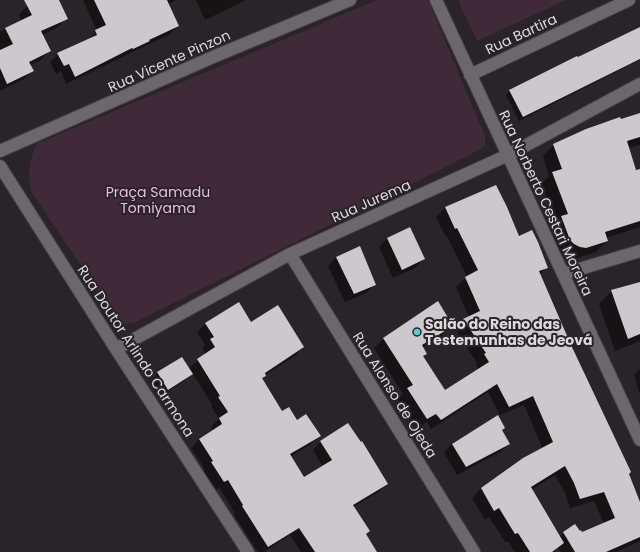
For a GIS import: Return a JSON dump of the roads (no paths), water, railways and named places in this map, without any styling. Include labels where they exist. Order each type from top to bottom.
[{"type":"street","name":"Rua Vicente Pinzon","points":[[0,151],[213,57],[350,0]]},
{"type":"street","name":"Rua Norberto Cestari Moreira","points":[[436,0],[640,439]]},
{"type":"street","name":"Rua Bartira","points":[[470,75],[629,0]]},
{"type":"street","name":"Rua Jurema","points":[[116,349],[290,254],[508,155],[640,84]]},
{"type":"street","name":"Rua Doutor Arlindo Carmona","points":[[0,166],[116,349],[248,552]]},
{"type":"street","points":[[563,274],[640,251]]},
{"type":"street","name":"Rua Alonso de Ojeda","points":[[290,254],[474,552]]},
{"type":"place","name":"Salão do Reino das Testemunhas de Jeová","points":[[417,332]]},
{"type":"park label","name":"Praça Samadu Tomiyama","points":[[158,200]]}]
